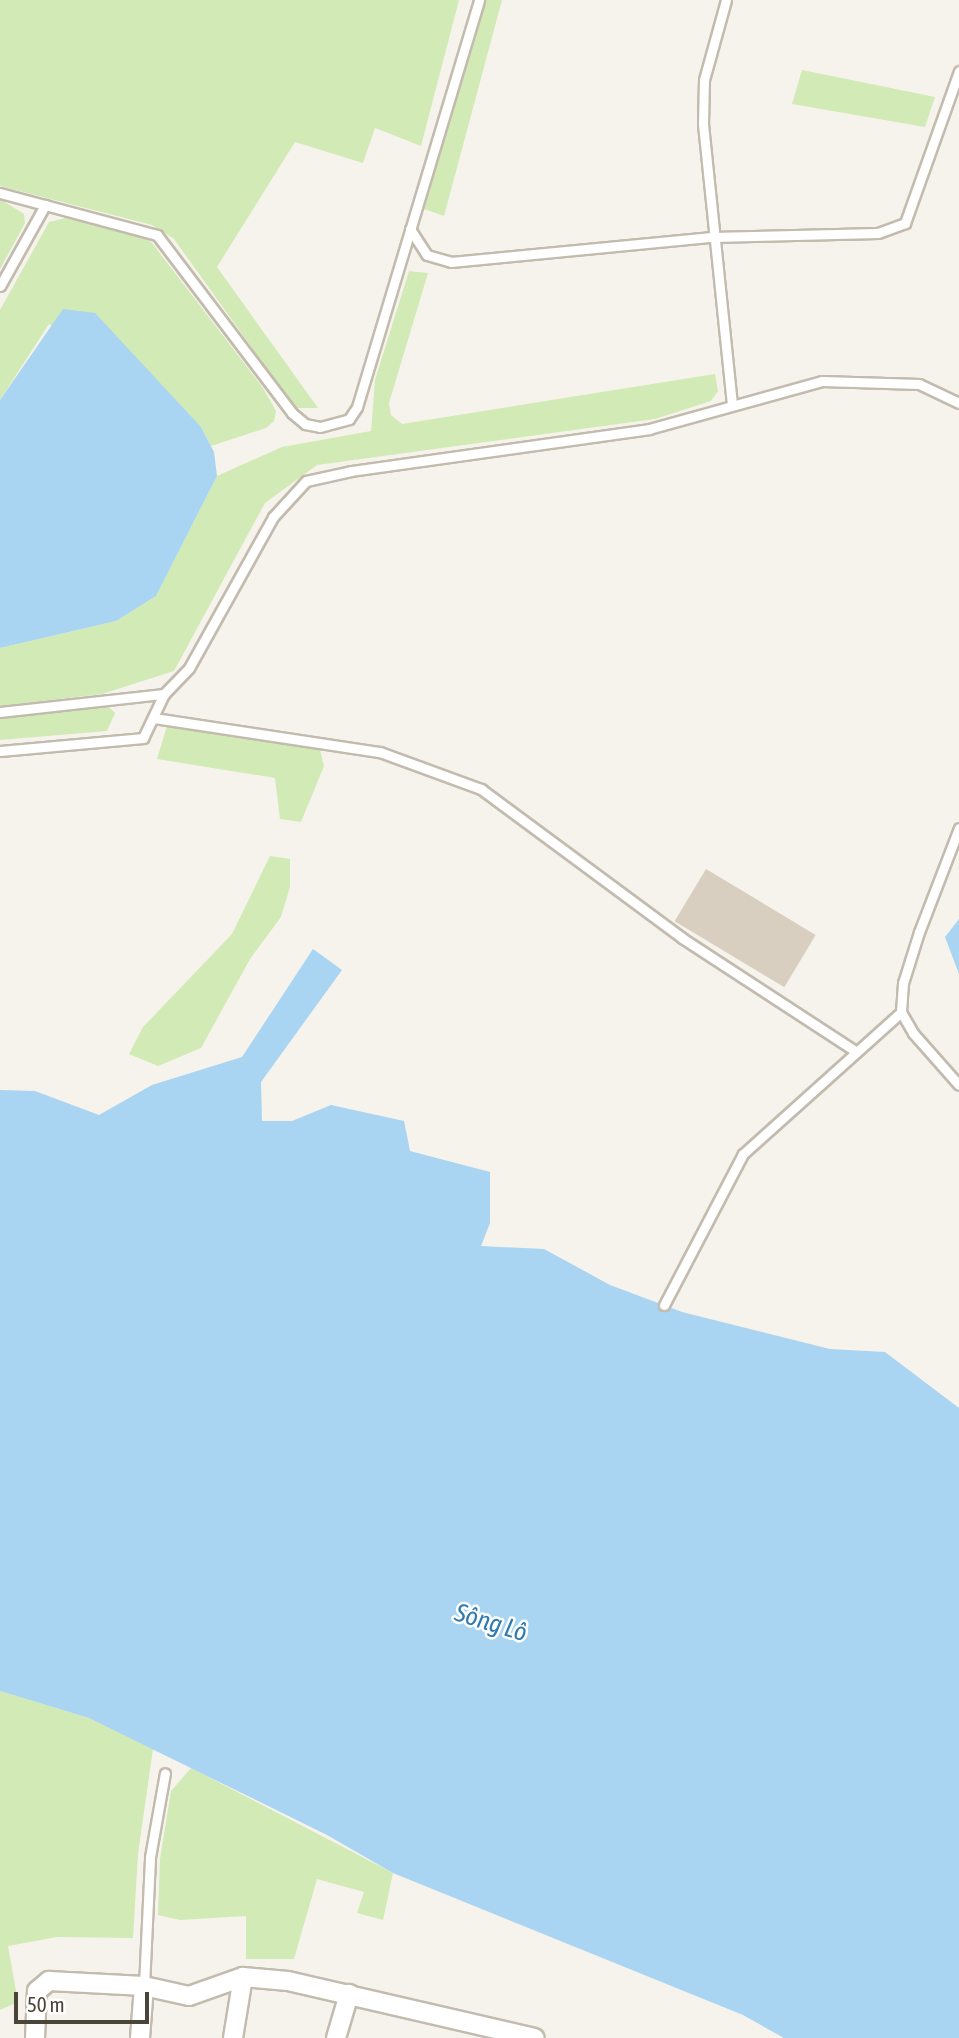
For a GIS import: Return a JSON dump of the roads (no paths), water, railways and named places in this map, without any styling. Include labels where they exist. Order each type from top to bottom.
[{"type":"street","points":[[233,2038],[243,1977]]},
{"type":"street","points":[[35,2038],[37,1991],[49,1981],[144,1986],[189,1996],[243,1977],[349,1994],[533,2038]]},
{"type":"street","points":[[140,2038],[144,1986]]},
{"type":"street","points":[[336,2038],[349,1994]]},
{"type":"lane","points":[[0,193],[157,235],[292,413],[305,424],[320,427],[349,419],[357,407],[479,0]]},
{"type":"lane","points":[[726,0],[704,80],[703,124],[712,237],[732,404]]},
{"type":"lane","points":[[410,229],[427,255],[451,262],[712,237],[878,233],[905,223],[959,71]]},
{"type":"lane","points":[[0,286],[45,205]]},
{"type":"lane","points":[[0,751],[143,738],[164,694],[189,668],[273,517],[306,481],[351,471],[649,429],[822,381],[919,384],[959,403]]},
{"type":"lane","points":[[0,712],[164,694]]},
{"type":"lane","points":[[154,718],[380,752],[481,789],[682,938],[854,1050]]},
{"type":"lane","points":[[959,828],[911,958],[901,1012],[913,1033],[959,1085]]},
{"type":"lane","points":[[664,1306],[743,1154],[854,1050],[901,1012]]},
{"type":"lane","points":[[144,1986],[150,1857],[165,1773]]},
{"type":"water","points":[[63,309],[95,313],[201,427],[214,452],[217,476],[156,596],[116,621],[0,648],[0,400]]},
{"type":"water","points":[[959,919],[959,974],[945,937]]},
{"type":"water","name":"Sông Lô","points":[[313,949],[342,970],[261,1082],[262,1121],[292,1121],[331,1105],[404,1121],[410,1151],[490,1172],[490,1223],[481,1246],[544,1249],[610,1285],[682,1312],[830,1349],[885,1352],[959,1408],[959,2038],[784,2038],[743,2015],[393,1873],[327,1835],[89,1718],[0,1691],[0,1090],[35,1091],[99,1115],[152,1085],[242,1057]]}]
